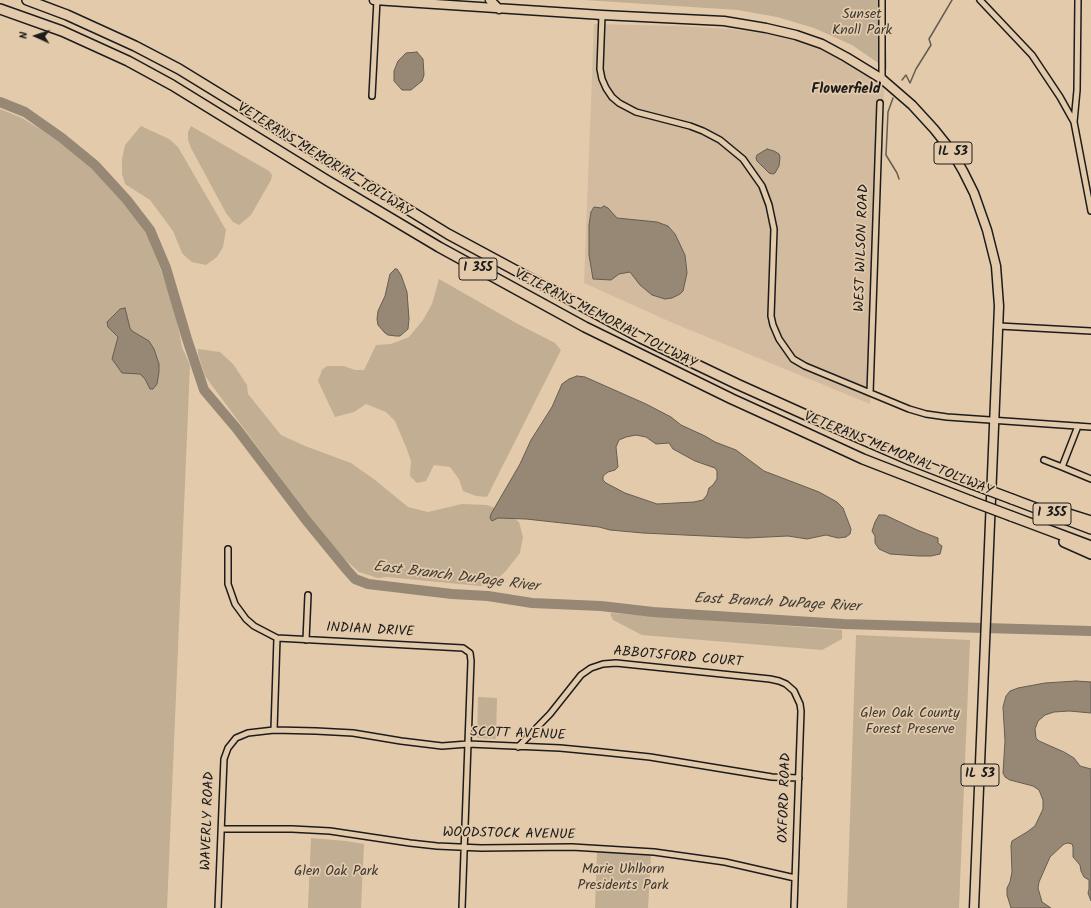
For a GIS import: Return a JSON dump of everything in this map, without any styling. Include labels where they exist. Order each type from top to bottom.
[{"type":"highway","name":"VETERANS MEMORIAL TOLLWAY","points":[[26,0],[67,15],[135,46],[179,70],[448,234],[642,338],[806,415],[910,460],[1091,529]]},
{"type":"highway","name":"VETERANS MEMORIAL TOLLWAY","points":[[0,9],[62,31],[128,61],[172,85],[439,247],[502,283],[598,334],[732,399],[863,459],[1091,546]]},
{"type":"highway","points":[[1015,500],[1033,502],[1091,521]]},
{"type":"highway","points":[[1034,524],[1044,532],[1091,554]]},
{"type":"main road","name":"IL 53","points":[[376,0],[499,9],[724,22],[766,28],[796,35],[822,44],[882,79],[912,105],[950,149],[968,181],[983,215],[993,253],[998,292],[999,326],[974,908]]},
{"type":"main road","points":[[474,7],[481,0]]},
{"type":"main road","points":[[490,0],[499,9]]},
{"type":"street","points":[[372,96],[376,0]]},
{"type":"street","points":[[882,0],[882,79]]},
{"type":"street","points":[[980,0],[1032,55],[1060,97],[1074,122]]},
{"type":"street","points":[[1078,0],[1078,42],[1074,122],[1091,211]]},
{"type":"street","points":[[602,15],[600,69],[602,79],[612,97],[618,103],[636,112],[690,126],[715,137],[729,146],[743,159],[759,182],[769,204],[774,229],[771,316],[779,339],[793,359],[805,366],[870,393],[909,409],[926,414],[947,417],[1091,427]]},
{"type":"street","name":"WEST WILSON ROAD","points":[[870,393],[880,103]]},
{"type":"street","points":[[999,326],[1091,331]]},
{"type":"street","points":[[1062,467],[1078,426]]},
{"type":"street","points":[[1044,460],[1091,478]]},
{"type":"street","points":[[228,549],[228,584],[235,604],[246,619],[254,626],[277,638],[274,730]]},
{"type":"street","points":[[306,640],[308,595]]},
{"type":"street","name":"INDIAN DRIVE","points":[[277,638],[463,648],[470,653],[471,661],[468,744]]},
{"type":"street","name":"ABBOTSFORD COURT","points":[[518,746],[550,714],[581,675],[591,668],[604,664],[616,663],[770,679],[786,684],[794,691]]},
{"type":"street","name":"OXFORD ROAD","points":[[794,691],[800,704],[801,711],[794,908]]},
{"type":"street","name":"SCOTT AVENUE","points":[[236,738],[248,733],[274,730],[353,733],[401,742],[442,746],[468,744],[609,752],[671,760],[742,773],[799,778]]},
{"type":"street","name":"WAVERLY ROAD","points":[[218,908],[224,759],[228,748],[236,738]]},
{"type":"street","points":[[462,908],[468,744]]},
{"type":"street","name":"WOODSTOCK AVENUE","points":[[222,829],[292,829],[330,831],[437,846],[464,846],[481,848],[586,848],[654,852],[726,862],[795,878]]},
{"type":"shaded area","points":[[594,24],[730,29],[790,37],[821,48],[850,63],[884,85],[870,404],[673,323],[584,283]]},
{"type":"shaded area","points":[[417,52],[423,59],[424,75],[422,81],[411,90],[402,90],[394,81],[394,71],[398,61],[406,53]]},
{"type":"shaded area","points":[[767,149],[779,154],[780,157],[779,166],[773,174],[769,173],[757,161],[756,158],[757,155]]},
{"type":"shaded area","points":[[604,206],[608,208],[617,218],[657,222],[668,226],[675,234],[685,255],[687,273],[683,291],[680,294],[672,298],[665,299],[652,295],[640,285],[630,272],[619,274],[611,280],[593,279],[589,255],[589,225],[591,212],[594,207],[601,208]]},
{"type":"shaded area","points":[[397,269],[401,275],[407,292],[409,319],[408,329],[400,336],[388,335],[385,333],[378,325],[377,319],[378,311],[385,296],[390,274]]},
{"type":"shaded area","points":[[125,308],[132,331],[149,341],[154,349],[159,364],[159,372],[157,384],[153,389],[150,389],[145,379],[140,374],[122,373],[112,359],[118,337],[108,327],[107,322],[120,309]]},
{"type":"shaded area","points":[[577,376],[585,377],[646,404],[671,417],[681,425],[715,442],[736,450],[764,471],[819,492],[837,502],[843,508],[851,529],[850,534],[846,537],[838,538],[826,535],[807,539],[788,536],[747,538],[643,533],[526,519],[498,518],[492,521],[490,518],[491,514],[520,464],[531,440],[552,407],[562,384]],"holes":[[[636,435],[646,437],[656,444],[669,443],[673,449],[695,461],[715,468],[717,471],[717,479],[709,488],[707,495],[703,500],[694,502],[657,504],[625,493],[603,480],[603,476],[618,467],[616,447],[619,440]]]},
{"type":"shaded area","points":[[879,515],[885,515],[938,538],[938,543],[942,546],[940,554],[919,556],[890,554],[879,549],[875,543],[875,536],[872,531]]},
{"type":"shaded area","points":[[1076,681],[1091,682],[1091,713],[1069,711],[1054,712],[1045,715],[1038,721],[1035,729],[1036,738],[1039,741],[1074,758],[1080,766],[1091,769],[1091,901],[1088,893],[1089,880],[1084,877],[1080,865],[1073,857],[1072,844],[1068,843],[1064,844],[1050,857],[1039,882],[1038,888],[1042,902],[1051,908],[1011,908],[1007,895],[1007,888],[1012,872],[1012,841],[1035,826],[1043,809],[1043,800],[1039,790],[1033,786],[1010,780],[1005,777],[1003,773],[1005,741],[1003,707],[1006,696],[1010,691],[1018,688],[1045,683]]},
{"type":"green space","name":"Sunset Knoll Park","points":[[584,0],[884,0],[887,69],[852,45],[814,28],[777,17],[738,10]]},
{"type":"green space","points":[[0,109],[22,118],[77,154],[100,176],[134,214],[148,237],[159,265],[175,311],[182,347],[190,365],[167,908],[0,908]]},
{"type":"green space","points":[[141,126],[169,139],[178,147],[226,230],[223,247],[217,257],[206,265],[192,262],[182,253],[173,231],[150,200],[125,184],[122,174],[122,159],[125,145]]},
{"type":"green space","points":[[191,126],[269,171],[272,175],[271,180],[251,215],[239,225],[233,222],[226,213],[191,148],[188,140],[188,132]]},
{"type":"green space","points":[[439,279],[516,323],[555,343],[561,350],[487,497],[476,496],[463,491],[459,479],[450,467],[434,465],[426,481],[417,483],[410,476],[411,461],[395,421],[386,412],[366,404],[354,412],[335,417],[318,381],[322,370],[327,366],[344,366],[355,370],[364,370],[376,345],[391,344],[409,337],[423,320],[432,304]]},
{"type":"green space","points":[[198,349],[220,352],[233,364],[247,385],[248,394],[281,435],[305,446],[351,463],[375,480],[408,507],[428,512],[462,504],[487,505],[506,512],[519,522],[523,537],[520,553],[505,572],[491,584],[480,586],[387,577],[378,578],[359,572],[339,554],[319,530],[205,376],[198,354]]},
{"type":"green space","points":[[610,613],[842,630],[842,639],[822,650],[642,635],[613,620]]},
{"type":"green space","name":"Glen Oak County Forest Preserve","points":[[856,635],[970,640],[959,908],[847,908]]},
{"type":"green space","points":[[478,697],[497,698],[496,739],[477,738]]},
{"type":"green space","name":"Glen Oak Park","points":[[311,838],[364,844],[361,908],[308,908]]},
{"type":"green space","name":"Marie Uhlhorn Presidents Park","points":[[597,850],[651,855],[648,908],[595,908]]},
{"type":"waterway","points":[[902,80],[906,75],[910,83],[916,69],[931,45],[929,39],[952,0]]},
{"type":"waterway","points":[[893,98],[888,112],[886,155],[899,179]]},
{"type":"waterway","name":"East Branch DuPage River","points":[[0,102],[25,112],[62,138],[95,165],[127,200],[150,230],[166,268],[204,390],[237,429],[306,520],[355,579],[368,584],[452,594],[488,596],[532,603],[601,606],[653,612],[843,624],[1091,631]]},
{"type":"district","name":"Flowerfield","points":[[846,90]]}]
